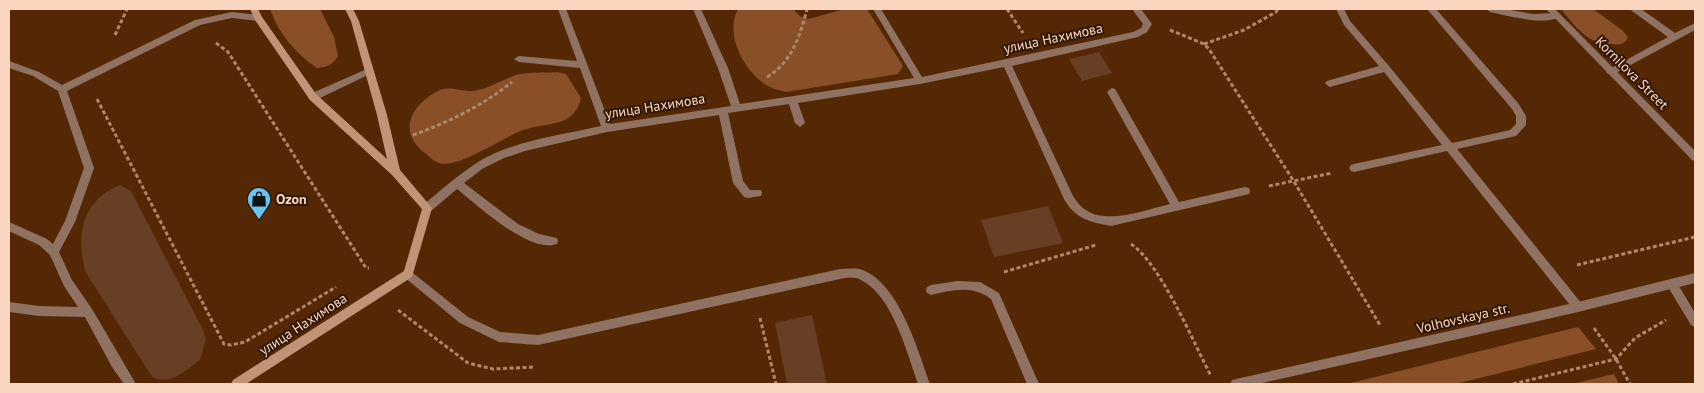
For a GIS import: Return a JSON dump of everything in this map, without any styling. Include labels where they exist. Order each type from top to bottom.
[{"type":"main road","points":[[254,9],[258,18],[313,97],[395,172],[427,208],[408,274]]},
{"type":"main road","points":[[349,9],[355,21],[395,172]]},
{"type":"main road","name":"улица Нахимова","points":[[237,384],[408,274]]},
{"type":"street","points":[[562,9],[607,128]]},
{"type":"street","points":[[697,9],[732,92],[737,109]]},
{"type":"street","points":[[877,9],[920,81]]},
{"type":"street","points":[[1136,9],[1148,24]]},
{"type":"street","points":[[1340,9],[1346,23],[1386,68],[1578,307]]},
{"type":"street","points":[[1354,168],[1513,133],[1521,125],[1521,116],[1505,92],[1431,9]]},
{"type":"street","points":[[1490,9],[1533,17],[1552,12]]},
{"type":"street","points":[[1635,9],[1674,38]]},
{"type":"street","name":"Kornilova Street","points":[[1552,12],[1695,156]]},
{"type":"street","points":[[62,89],[198,22],[232,15],[258,18]]},
{"type":"street","name":"улица Нахимова","points":[[427,208],[479,166],[501,155],[526,147],[607,128],[920,81],[1135,35],[1144,30],[1148,24]]},
{"type":"street","points":[[1611,72],[1695,26]]},
{"type":"street","points":[[519,59],[584,65]]},
{"type":"street","points":[[1006,62],[1068,199],[1080,212],[1093,218],[1111,222],[1245,191]]},
{"type":"street","points":[[9,64],[36,74],[62,89],[88,168],[70,222],[54,252]]},
{"type":"street","points":[[1330,83],[1386,68]]},
{"type":"street","points":[[313,97],[368,71]]},
{"type":"street","points":[[1112,92],[1177,208]]},
{"type":"street","points":[[794,101],[800,123]]},
{"type":"street","points":[[723,111],[738,183],[748,194],[757,193]]},
{"type":"street","points":[[458,184],[510,225],[531,237],[554,240]]},
{"type":"street","points":[[9,228],[43,242],[54,252],[68,283],[88,312],[116,363],[130,384]]},
{"type":"street","points":[[408,274],[464,320],[499,337],[538,340],[840,274],[859,274],[874,284],[886,296],[896,312],[924,384]]},
{"type":"street","name":"Volhovskaya str.","points":[[1236,384],[1578,307],[1695,278]]},
{"type":"street","points":[[931,290],[964,283],[987,289],[995,296],[1033,384]]},
{"type":"street","points":[[1672,284],[1695,322]]},
{"type":"street","points":[[9,307],[40,311],[88,312]]},
{"type":"path","points":[[732,92],[777,73],[789,56],[802,30],[808,9]]},
{"type":"path","points":[[1204,44],[1244,30],[1276,12],[1278,9]]},
{"type":"path","points":[[1148,24],[1204,44],[1293,180],[1394,349]]},
{"type":"path","points":[[235,62],[366,268]]},
{"type":"path","points":[[388,143],[450,122],[486,102],[536,62]]},
{"type":"path","points":[[85,78],[224,344],[231,345],[245,342],[342,283]]},
{"type":"path","points":[[1245,191],[1354,168]]},
{"type":"path","points":[[1111,222],[1120,236],[1140,250],[1157,272],[1215,384]]},
{"type":"path","points":[[987,289],[996,274],[1079,251],[1120,236]]},
{"type":"path","points":[[1549,271],[1695,237]]},
{"type":"path","points":[[358,273],[366,268],[408,274]]},
{"type":"path","points":[[754,293],[776,384]]},
{"type":"path","points":[[1578,307],[1616,358],[1630,384]]},
{"type":"path","points":[[1513,384],[1616,358],[1636,338],[1653,326],[1689,311]]},
{"type":"shaded area","points":[[270,9],[320,9],[334,37],[338,56],[334,62],[317,68],[309,62],[283,35]]},
{"type":"shaded area","points":[[738,9],[793,9],[801,17],[809,19],[844,9],[867,9],[903,66],[898,74],[786,92],[772,88],[759,80],[751,72],[739,52],[733,30],[734,19]]},
{"type":"shaded area","points":[[1561,9],[1593,9],[1622,30],[1628,37],[1625,42],[1620,44],[1603,44],[1594,41],[1578,29]]},
{"type":"shaded area","points":[[1099,52],[1112,73],[1082,81],[1069,59]]},
{"type":"shaded area","points":[[557,72],[566,74],[581,98],[578,108],[566,119],[523,130],[472,156],[451,163],[438,163],[417,146],[412,138],[410,121],[414,113],[419,105],[440,90],[475,91],[520,74]]},
{"type":"shaded area","points":[[120,185],[131,191],[206,339],[200,360],[178,376],[166,380],[152,377],[85,271],[81,244],[85,220],[97,200]]},
{"type":"shaded area","points":[[1048,206],[1063,243],[994,257],[981,220]]},
{"type":"shaded area","points":[[812,315],[827,384],[787,384],[775,323]]},
{"type":"shaded area","points":[[1578,327],[1596,349],[1455,384],[1347,384]]},
{"type":"shaded area","points":[[1614,374],[1619,384],[1572,384]]},
{"type":"place","name":"Ozon","points":[[259,220]]}]
